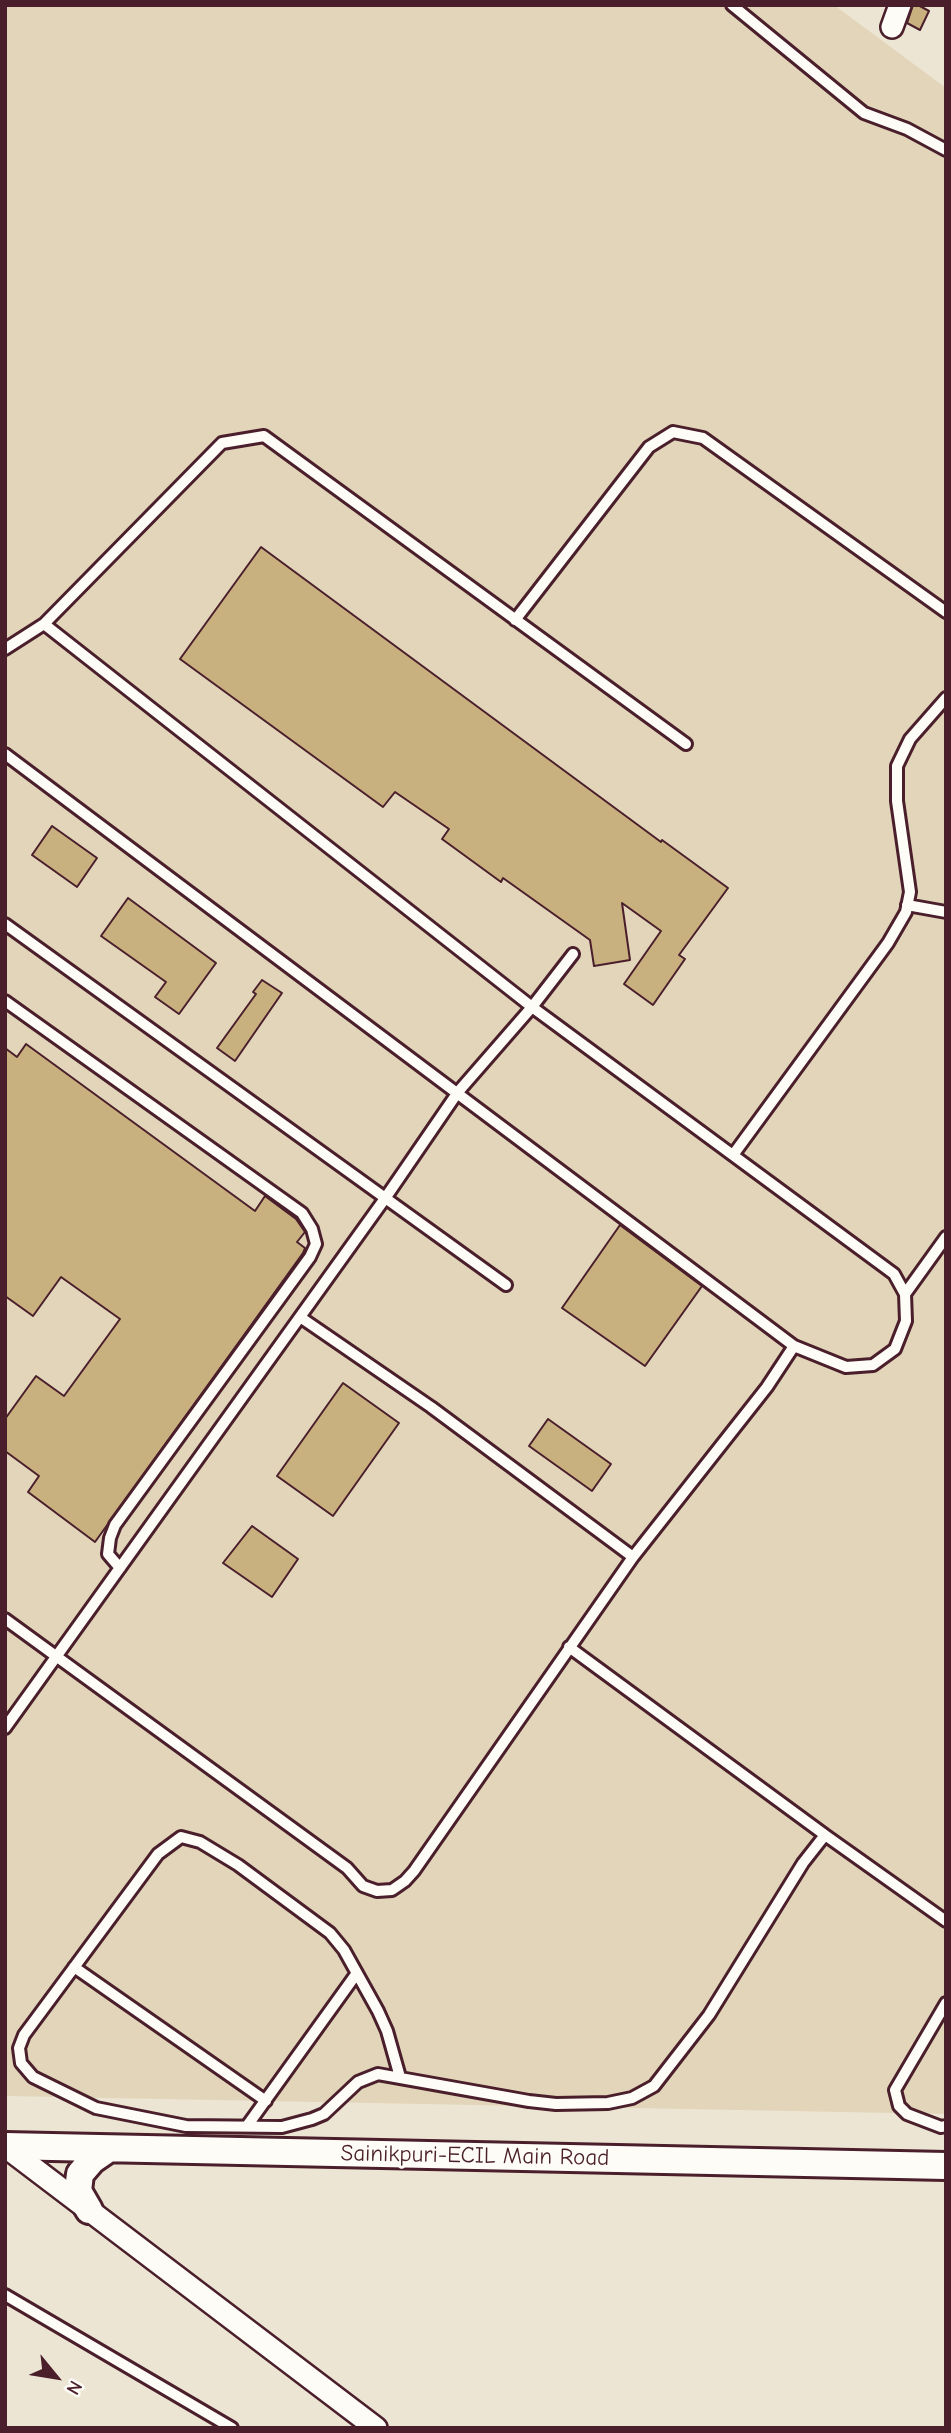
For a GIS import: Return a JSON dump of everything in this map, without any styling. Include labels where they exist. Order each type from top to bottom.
[{"type":"street","points":[[892,27],[900,5]]},
{"type":"street","points":[[6,2146],[376,2428]]},
{"type":"street","name":"Sainikpuri-ECIL Main Road","points":[[6,2146],[946,2166]]},
{"type":"street","points":[[89,2210],[78,2191],[80,2174],[92,2160],[108,2149]]},
{"type":"lane","points":[[732,5],[864,113],[907,129],[946,150]]},
{"type":"lane","points":[[515,620],[649,447],[673,432],[703,438],[946,612]]},
{"type":"lane","points":[[5,649],[44,624],[222,443],[264,436],[686,744]]},
{"type":"lane","points":[[5,754],[794,1346],[846,1367],[873,1365],[895,1349],[906,1321],[905,1294],[894,1274],[532,1007],[44,624]]},
{"type":"lane","points":[[733,1155],[888,943],[906,912],[910,892],[897,802],[897,765],[910,739],[946,698]]},
{"type":"lane","points":[[907,905],[946,912]]},
{"type":"lane","points":[[5,924],[506,1285]]},
{"type":"lane","points":[[5,1728],[386,1197],[458,1092],[532,1007],[573,954]]},
{"type":"lane","points":[[5,1001],[302,1213],[312,1229],[316,1244],[310,1257],[115,1525],[108,1554],[120,1568]]},
{"type":"lane","points":[[905,1294],[946,1237]]},
{"type":"lane","points":[[300,1317],[431,1407],[632,1557]]},
{"type":"lane","points":[[5,1619],[347,1868],[363,1886],[377,1891],[392,1890],[414,1871],[632,1557],[767,1387],[794,1346]]},
{"type":"lane","points":[[569,1647],[946,1921]]},
{"type":"lane","points":[[400,2077],[387,2031],[344,1950],[330,1933],[238,1865],[200,1842],[181,1836],[158,1854],[24,2035],[19,2048],[21,2063],[33,2077],[96,2108],[186,2126],[282,2127],[312,2119],[324,2114],[358,2082],[378,2074],[555,2104],[608,2104],[632,2098],[654,2086],[709,2015],[803,1863],[825,1835]]},
{"type":"lane","points":[[74,1967],[266,2101]]},
{"type":"lane","points":[[247,2126],[357,1973]]},
{"type":"lane","points":[[946,2003],[895,2090],[899,2106],[907,2114],[941,2127],[946,2126]]},
{"type":"lane","points":[[5,2295],[232,2428]]},
{"type":"shaded area","points":[[5,5],[834,5],[946,88],[946,2114],[5,2096]]},
{"type":"building","points":[[913,5],[929,11],[920,30],[907,23]]},
{"type":"building","points":[[261,547],[661,842],[662,840],[728,888],[679,955],[685,959],[653,1005],[624,984],[661,931],[622,903],[630,960],[594,966],[590,940],[503,878],[501,882],[442,839],[449,829],[395,792],[383,807],[180,659]]},
{"type":"building","points":[[52,826],[97,858],[77,887],[32,855]]},
{"type":"building","points":[[128,898],[216,963],[179,1014],[155,997],[166,982],[101,936]]},
{"type":"building","points":[[262,980],[282,993],[235,1061],[217,1048],[256,994],[253,992]]},
{"type":"building","points":[[26,1044],[255,1211],[265,1196],[296,1219],[305,1232],[297,1242],[305,1248],[303,1253],[95,1542],[28,1492],[39,1476],[5,1451],[5,1419],[36,1376],[64,1396],[120,1319],[61,1277],[33,1316],[5,1296],[5,1048],[17,1057]]},
{"type":"building","points":[[620,1225],[702,1286],[645,1366],[562,1308]]},
{"type":"building","points":[[343,1383],[399,1423],[333,1516],[277,1476]]},
{"type":"building","points":[[548,1419],[611,1464],[592,1491],[529,1446]]},
{"type":"building","points":[[252,1526],[298,1559],[272,1597],[223,1563]]}]
